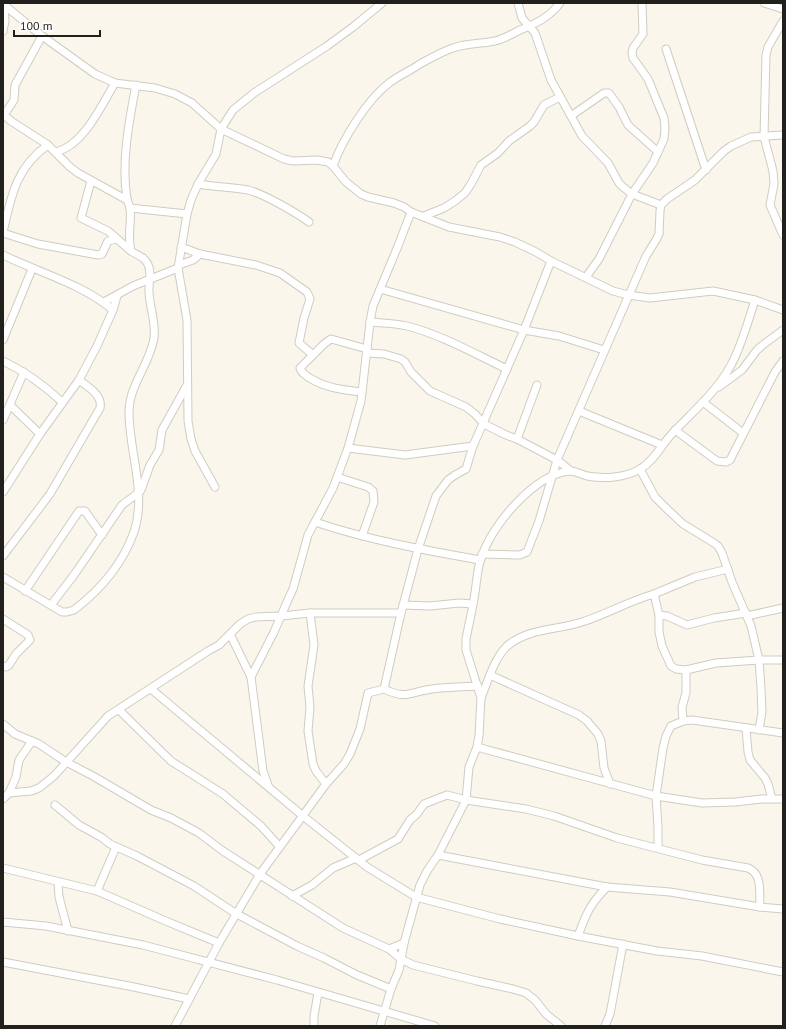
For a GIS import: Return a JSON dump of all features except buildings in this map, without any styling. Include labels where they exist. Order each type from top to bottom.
[{"type":"street","points":[[214,487],[195,451],[188,421],[187,320],[179,266],[187,214],[191,200],[198,184],[216,154],[221,129],[233,110],[254,93],[327,46],[382,3]]},
{"type":"street","points":[[518,3],[522,18],[535,33],[551,80],[582,136],[608,163],[619,183],[632,194],[662,206]]},
{"type":"street","points":[[333,166],[338,151],[348,134],[367,107],[389,83],[438,54],[452,48],[468,44],[494,41],[529,27],[552,12],[560,3]]},
{"type":"street","points":[[586,277],[599,259],[632,194],[653,163],[664,139],[664,118],[648,79],[633,58],[632,53],[633,48],[643,34],[642,3]]},
{"type":"street","points":[[764,3],[783,9]]},
{"type":"street","points":[[3,4],[5,21],[3,31]]},
{"type":"street","points":[[3,4],[42,36],[95,74],[115,82],[166,91],[184,98],[192,103],[221,129],[284,159],[301,162],[323,160],[333,166],[346,182],[361,194],[368,197],[394,203],[411,212],[449,227],[516,242],[613,291],[650,298],[713,290],[755,300],[783,310]]},
{"type":"street","points":[[520,31],[522,18]]},
{"type":"street","points":[[783,21],[768,47],[766,55],[764,137],[773,171],[774,184],[770,206],[783,235]]},
{"type":"street","points":[[535,33],[538,22]]},
{"type":"street","points":[[42,36],[15,85],[14,100],[3,114],[11,121],[48,144],[70,167],[91,181],[127,200]]},
{"type":"street","points":[[666,49],[706,170]]},
{"type":"street","points":[[56,152],[64,150],[72,145],[88,127],[115,82]]},
{"type":"street","points":[[131,251],[129,235],[130,208],[127,200],[125,169],[126,145],[136,85]]},
{"type":"street","points":[[571,116],[604,93],[609,93],[619,107],[628,125],[658,152]]},
{"type":"street","points":[[424,216],[444,208],[456,201],[468,188],[481,165],[498,153],[509,141],[530,126],[544,105],[560,97]]},
{"type":"street","points":[[315,522],[346,533],[418,549],[481,557],[520,555],[528,552],[557,460],[628,295],[646,256],[659,234],[660,211],[662,206],[667,199],[695,180],[731,146],[751,137],[783,136]]},
{"type":"street","points":[[48,144],[41,149],[18,179],[12,194],[3,232],[38,244],[98,255],[102,254],[108,241],[116,239]]},
{"type":"street","points":[[3,577],[62,612],[74,610],[109,577],[127,547],[138,519],[139,493],[129,411],[132,394],[154,338],[154,324],[149,290],[149,264],[144,258],[131,251],[108,231],[80,218],[91,181]]},
{"type":"street","points":[[198,184],[249,190],[275,202],[309,222]]},
{"type":"street","points":[[130,208],[187,214]]},
{"type":"street","points":[[251,677],[293,589],[304,546],[333,488],[348,448],[359,412],[373,306],[411,212]]},
{"type":"street","points":[[182,246],[200,254],[256,266],[280,273],[307,292],[310,300],[304,318],[299,343],[313,355]]},
{"type":"street","points":[[104,302],[128,289],[193,260],[200,254]]},
{"type":"street","points":[[3,255],[76,287],[104,302],[113,310]]},
{"type":"street","points":[[384,689],[401,613],[418,549],[436,496],[448,480],[466,469],[473,446],[484,424],[524,330],[551,261]]},
{"type":"street","points":[[3,340],[32,269]]},
{"type":"street","points":[[380,289],[524,330],[559,336],[604,350]]},
{"type":"street","points":[[3,492],[6,481],[79,380],[97,346],[113,310],[117,296]]},
{"type":"street","points":[[712,392],[731,364],[755,300]]},
{"type":"street","points":[[370,322],[405,326],[416,329],[463,348],[507,369]]},
{"type":"street","points":[[362,392],[324,385],[301,372],[300,368],[324,344],[333,339],[367,351],[401,359],[405,362],[411,372],[430,391],[466,407],[476,414],[484,424],[557,460],[571,471],[591,476],[612,477],[627,474],[640,469],[651,460],[675,430],[712,392],[742,370],[757,350],[783,330]]},
{"type":"street","points":[[3,361],[24,372],[47,388],[62,402]]},
{"type":"street","points":[[675,430],[717,461],[726,462],[730,460],[775,372],[783,361]]},
{"type":"street","points":[[3,420],[24,372]]},
{"type":"street","points":[[3,556],[50,494],[100,408],[100,399],[79,380]]},
{"type":"street","points":[[51,605],[74,575],[122,505],[139,493],[143,486],[146,474],[158,450],[162,430],[188,384]]},
{"type":"street","points":[[517,439],[537,385]]},
{"type":"street","points":[[702,402],[744,433]]},
{"type":"street","points":[[10,405],[40,434]]},
{"type":"street","points":[[579,411],[662,445]]},
{"type":"street","points":[[476,414],[489,412]]},
{"type":"street","points":[[348,448],[405,455],[473,446]]},
{"type":"street","points":[[640,469],[655,496],[668,510],[683,524],[718,546],[751,626],[759,660],[762,712],[759,730]]},
{"type":"street","points":[[481,698],[466,650],[466,639],[481,557],[494,531],[520,498],[528,491],[552,477],[560,473],[571,471]]},
{"type":"street","points":[[337,476],[368,487],[373,492],[374,502],[362,536]]},
{"type":"street","points":[[25,591],[79,511],[85,511],[102,535]]},
{"type":"street","points":[[380,1026],[391,989],[399,970],[404,943],[416,897],[427,870],[438,856],[466,800],[469,767],[476,748],[479,729],[481,698],[500,654],[519,638],[535,632],[581,622],[695,577],[728,569]]},
{"type":"street","points":[[654,594],[659,615],[659,632],[666,656],[671,666],[676,669],[686,670],[716,662],[783,660]]},
{"type":"street","points":[[403,605],[430,606],[473,604]]},
{"type":"street","points":[[659,615],[667,616],[687,624],[714,618],[746,615],[783,608]]},
{"type":"street","points":[[310,613],[314,645],[308,686],[310,707],[308,730],[313,764],[316,771],[326,784]]},
{"type":"street","points":[[6,796],[39,788],[54,776],[102,722],[113,712],[120,710],[219,645],[240,624],[248,619],[256,617],[310,613],[401,613]]},
{"type":"street","points":[[3,619],[28,635],[30,640],[16,654],[9,665],[3,666]]},
{"type":"street","points":[[230,634],[251,677],[263,771],[270,788]]},
{"type":"street","points":[[219,645],[236,646]]},
{"type":"street","points":[[683,721],[682,707],[686,693],[686,670]]},
{"type":"street","points":[[490,675],[579,715],[587,721],[594,728],[601,741],[604,768],[610,784]]},
{"type":"street","points":[[175,1026],[235,913],[260,874],[279,846],[326,784],[344,764],[350,754],[360,729],[368,693],[384,689],[394,693],[409,695],[432,689],[478,686]]},
{"type":"street","points":[[151,689],[303,816],[357,859],[392,883],[416,897],[500,919],[578,936],[657,951],[702,956],[783,972]]},
{"type":"street","points":[[120,710],[171,761],[223,794],[261,826],[279,846]]},
{"type":"street","points":[[658,848],[656,796],[663,748],[666,736],[671,726],[683,721],[692,720],[783,733]]},
{"type":"street","points":[[3,724],[15,734],[39,744],[66,762],[151,810],[171,818],[200,833],[223,851],[343,928],[389,949],[413,965],[526,993],[535,1000],[546,1014],[561,1026]]},
{"type":"street","points":[[746,728],[750,760],[765,778],[772,799]]},
{"type":"street","points":[[6,796],[16,778],[19,760],[32,741]]},
{"type":"street","points":[[476,748],[656,796],[702,803],[783,799]]},
{"type":"street","points":[[292,896],[312,885],[333,868],[357,859],[398,839],[410,820],[426,803],[447,795],[466,800],[526,809],[554,816],[617,838],[702,860],[748,868],[753,870],[759,878],[760,907]]},
{"type":"street","points":[[55,805],[79,825],[116,847],[138,856],[194,886],[235,913],[297,946],[357,975],[391,989]]},
{"type":"street","points":[[97,891],[116,847]]},
{"type":"street","points":[[438,856],[607,887],[676,893],[760,907],[783,909]]},
{"type":"street","points":[[3,868],[97,891],[168,922],[219,942]]},
{"type":"street","points":[[58,882],[59,897],[68,931]]},
{"type":"street","points":[[578,936],[589,908],[594,900],[607,887]]},
{"type":"street","points":[[3,922],[46,926],[142,945],[277,980],[433,1026]]},
{"type":"street","points":[[389,949],[404,943]]},
{"type":"street","points":[[605,1026],[610,1014],[623,944]]},
{"type":"street","points":[[3,962],[134,987],[189,1000]]},
{"type":"street","points":[[399,970],[413,965]]},
{"type":"street","points":[[314,1026],[314,1016],[318,993]]}]
